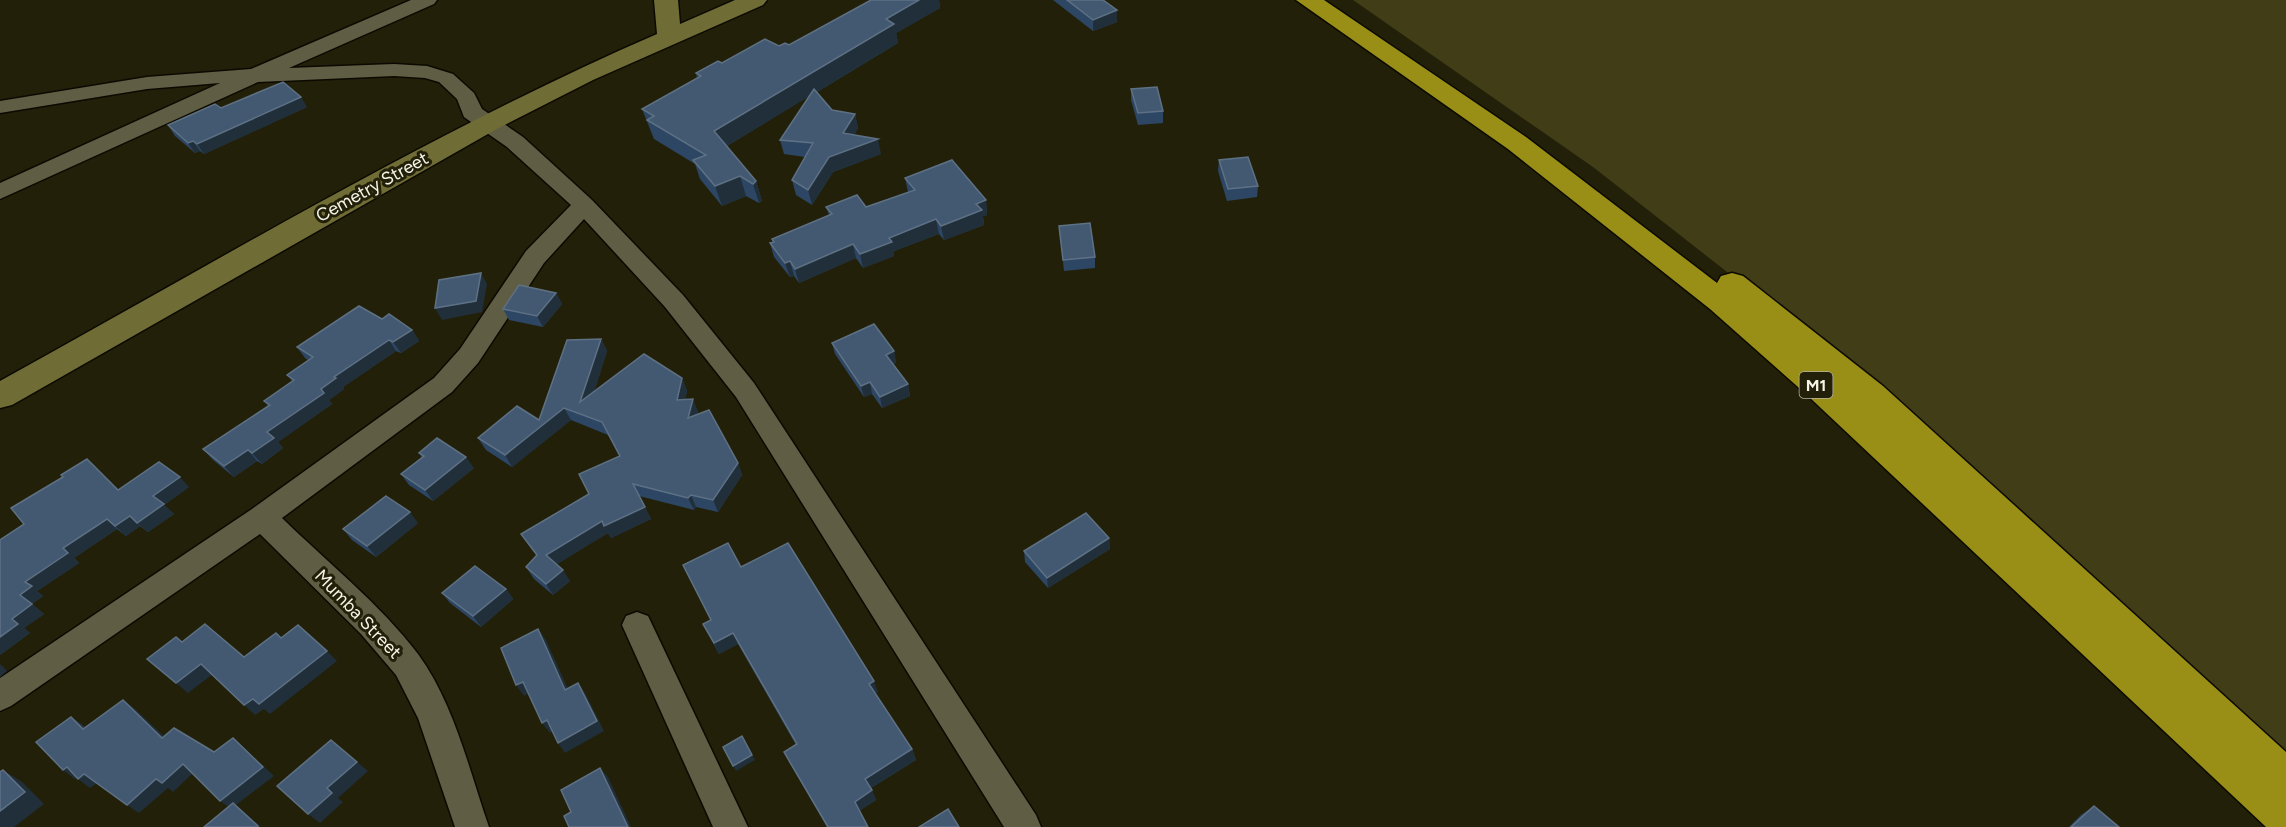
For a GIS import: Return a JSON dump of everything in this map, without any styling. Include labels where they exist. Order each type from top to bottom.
[{"type":"highway","name":"M1","points":[[1308,0],[1517,143],[1721,302],[1818,387],[2286,817]]},
{"type":"highway","name":"M1","points":[[1342,0],[1577,163],[1870,395],[2141,642],[2286,779]]},
{"type":"street","points":[[0,192],[185,105],[427,0]]},
{"type":"street","points":[[666,0],[669,37]]},
{"type":"street","name":"Cemetry Street","points":[[0,396],[486,124],[669,37],[755,0]]},
{"type":"street","points":[[0,107],[147,83],[365,70],[427,72],[441,75],[467,97],[472,112],[486,124],[515,142],[584,205],[674,301],[745,390],[1024,827]]},
{"type":"street","points":[[0,696],[262,517],[444,385],[469,356],[535,257],[584,205]]},
{"type":"street","name":"Mumba Street","points":[[262,517],[372,625],[407,665],[432,714],[472,827]]},
{"type":"street","points":[[637,625],[731,827]]},
{"type":"shaded area","points":[[1353,0],[2286,0],[2286,762],[1860,376],[1593,167]]},
{"type":"building","points":[[871,0],[919,0],[886,19],[894,24],[714,131],[756,181],[753,184],[740,176],[715,186],[693,160],[706,155],[647,120],[654,116],[642,109],[701,76],[696,73],[718,61],[722,63],[765,39],[779,46],[785,43],[789,45]]},
{"type":"building","points":[[1067,0],[1103,0],[1117,10],[1093,20]]},
{"type":"building","points":[[283,82],[301,97],[197,144],[193,141],[188,143],[168,125],[215,104],[221,108]]},
{"type":"building","points":[[1157,87],[1163,111],[1138,113],[1131,89]]},
{"type":"building","points":[[814,89],[832,110],[855,114],[843,133],[878,139],[829,157],[808,190],[792,180],[813,143],[780,140]]},
{"type":"building","points":[[1248,157],[1258,186],[1228,189],[1219,160]]},
{"type":"building","points":[[952,160],[986,200],[976,204],[982,210],[941,226],[936,219],[889,238],[892,242],[860,254],[853,244],[795,269],[790,261],[785,263],[770,243],[774,242],[772,239],[832,214],[826,207],[857,195],[866,207],[915,190],[905,178]]},
{"type":"building","points":[[1090,223],[1095,257],[1063,260],[1059,226]]},
{"type":"building","points":[[481,273],[476,301],[435,308],[439,280]]},
{"type":"building","points":[[519,285],[556,293],[537,316],[503,309]]},
{"type":"building","points":[[359,306],[382,319],[389,314],[412,330],[393,342],[389,340],[334,377],[336,378],[321,389],[324,393],[267,432],[274,438],[252,453],[248,450],[224,466],[203,449],[270,405],[264,401],[294,380],[287,375],[313,357],[297,347]]},
{"type":"building","points":[[874,324],[894,351],[886,355],[908,384],[880,397],[870,382],[861,386],[832,343]]},
{"type":"building","points":[[601,339],[580,402],[644,354],[682,378],[677,400],[693,399],[688,418],[709,410],[738,463],[713,500],[691,495],[688,498],[633,484],[645,507],[604,526],[602,521],[546,555],[563,570],[546,584],[526,567],[537,555],[521,534],[589,494],[579,474],[620,456],[602,422],[564,408],[505,455],[478,438],[517,406],[539,420],[567,340]]},
{"type":"building","points":[[437,438],[466,457],[425,490],[401,474],[424,456],[419,453]]},
{"type":"building","points":[[87,459],[118,490],[159,462],[180,477],[153,496],[164,504],[137,523],[130,516],[115,526],[107,519],[63,548],[68,553],[25,582],[32,586],[20,595],[32,604],[12,619],[18,624],[0,637],[0,540],[24,524],[11,508],[63,477],[61,475]]},
{"type":"building","points":[[386,496],[410,512],[367,546],[343,529]]},
{"type":"building","points":[[1086,513],[1109,538],[1047,578],[1024,551]]},
{"type":"building","points":[[728,543],[741,567],[788,543],[874,681],[869,684],[912,749],[865,779],[872,790],[855,802],[868,827],[828,827],[784,752],[797,744],[733,633],[714,643],[703,624],[711,620],[683,565]]},
{"type":"building","points":[[475,566],[506,589],[473,616],[442,593]]},
{"type":"building","points":[[205,624],[244,657],[276,633],[281,638],[298,625],[327,651],[259,704],[253,699],[244,705],[201,664],[176,683],[147,659],[176,637],[182,642]]},
{"type":"building","points":[[538,629],[565,690],[578,683],[597,721],[558,743],[547,720],[542,723],[523,682],[516,685],[501,648]]},
{"type":"building","points":[[123,700],[162,738],[174,728],[214,752],[233,738],[263,767],[220,801],[183,764],[162,783],[156,779],[127,805],[84,774],[78,779],[67,767],[63,770],[36,742],[71,717],[83,729]]},
{"type":"building","points":[[742,736],[752,755],[733,766],[723,747]]},
{"type":"building","points":[[331,740],[357,762],[327,788],[332,793],[308,814],[277,786]]},
{"type":"building","points":[[600,768],[628,827],[569,827],[564,816],[571,812],[561,790]]},
{"type":"building","points":[[3,770],[25,792],[0,811],[0,772]]},
{"type":"building","points":[[233,803],[258,826],[204,827]]},
{"type":"building","points":[[2094,806],[2119,827],[2071,827]]},
{"type":"building","points":[[948,809],[959,827],[919,827]]}]
